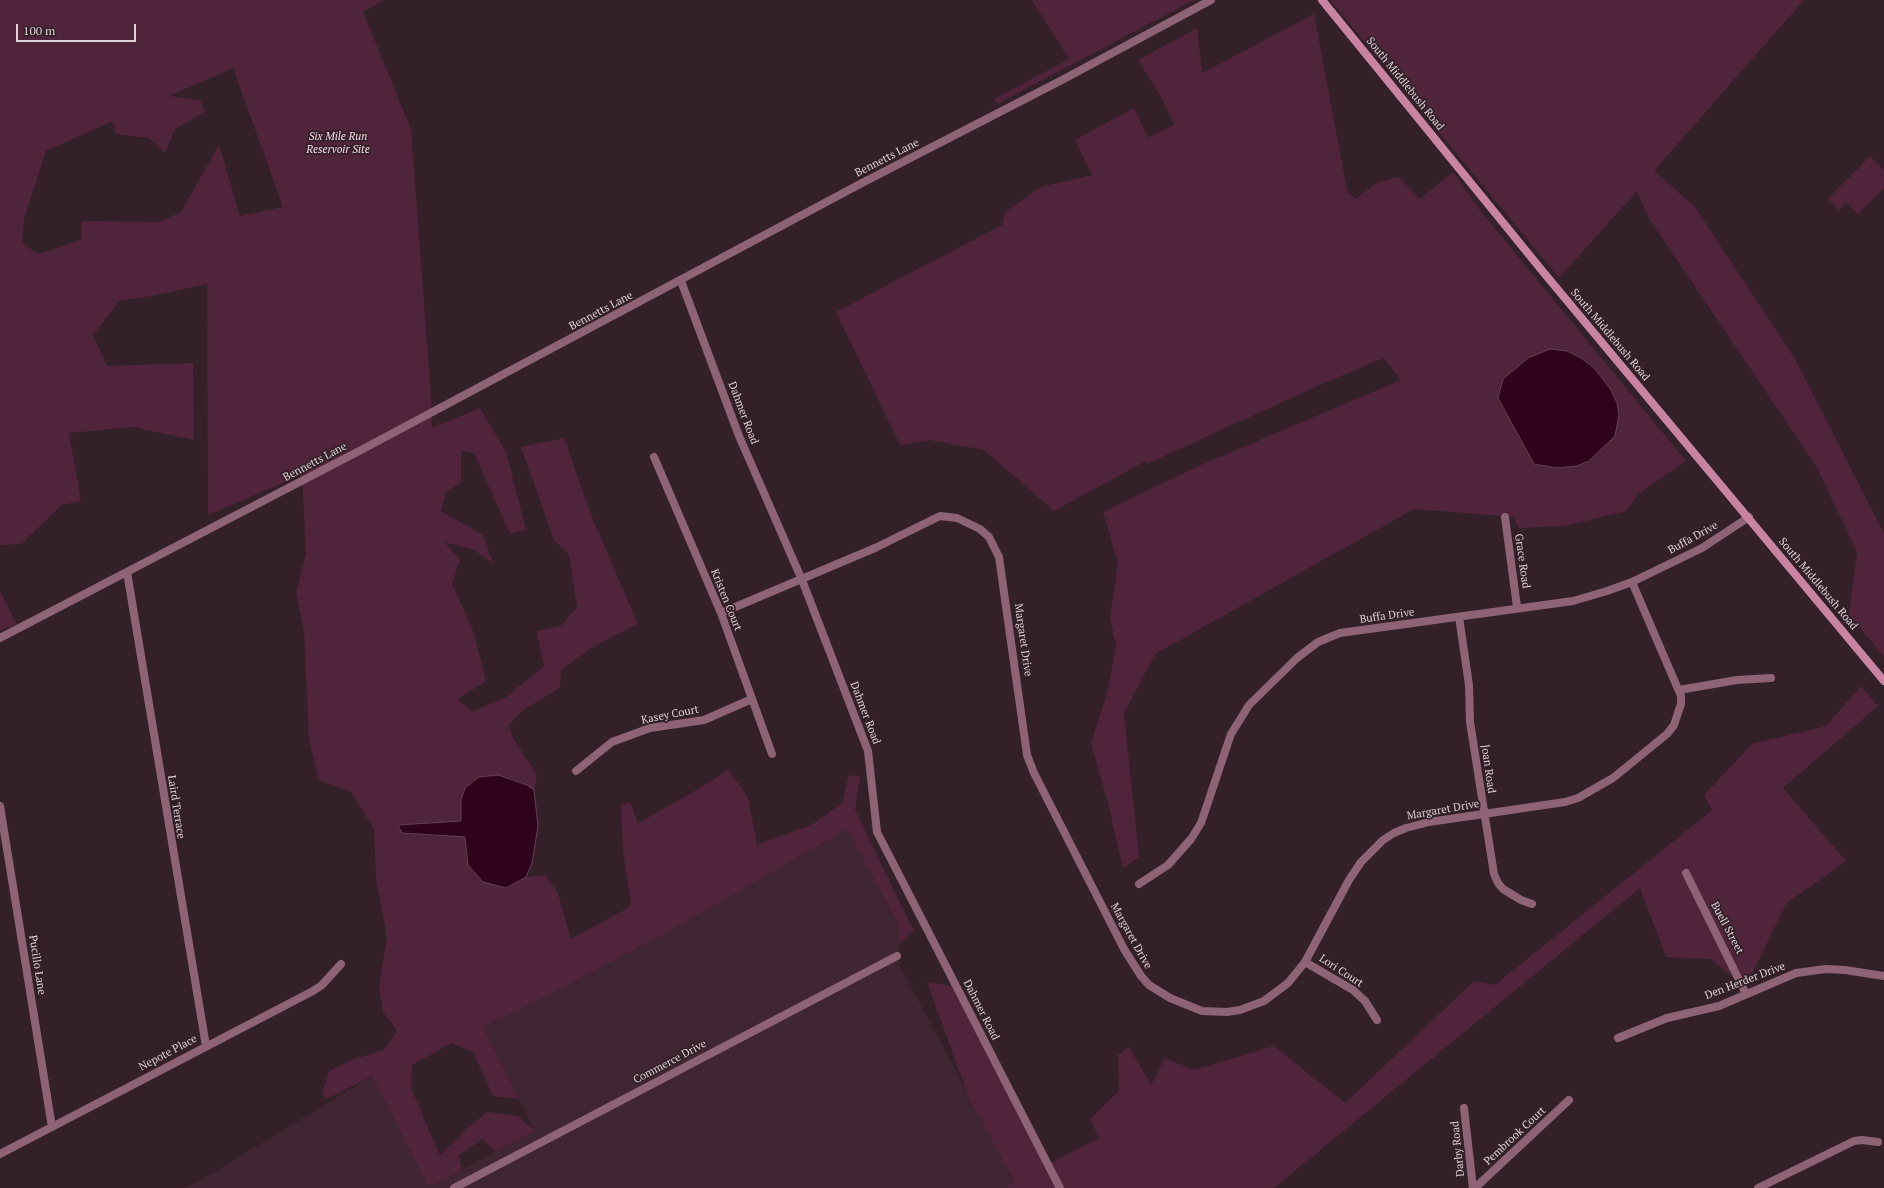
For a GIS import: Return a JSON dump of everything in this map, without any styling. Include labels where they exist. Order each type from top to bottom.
[{"type":"street","name":"Bennetts Lane","points":[[0,638],[363,449],[855,187],[1056,83],[1211,0]]},
{"type":"street","name":"South Middlebush Road","points":[[1322,0],[1544,273],[1749,517],[1884,681]]},
{"type":"street","name":"Dahmer Road","points":[[681,281],[740,436],[802,580],[868,751],[878,832],[1060,1188]]},
{"type":"street","name":"Kristen Court","points":[[654,457],[721,613],[772,754]]},
{"type":"street","name":"Margaret Drive","points":[[721,613],[875,548],[940,516],[957,518],[980,529],[989,537],[999,557],[1027,755],[1038,780],[1134,968],[1149,984],[1170,998],[1202,1011],[1227,1012],[1240,1010],[1258,1004],[1275,995],[1288,984],[1305,962],[1349,880],[1361,862],[1383,840],[1394,833],[1411,826],[1429,822],[1564,802],[1578,798],[1613,778],[1667,734],[1674,725],[1681,704],[1679,690],[1632,582]]},
{"type":"street","name":"Grace Road","points":[[1505,517],[1517,607]]},
{"type":"street","name":"Buffa Drive","points":[[1139,884],[1168,865],[1191,839],[1201,823],[1231,734],[1237,722],[1258,695],[1297,658],[1318,642],[1340,633],[1459,617],[1517,607],[1573,601],[1632,582],[1702,548],[1749,517]]},
{"type":"street","name":"Laird Terrace","points":[[126,572],[206,1046]]},
{"type":"street","name":"Joan Road","points":[[1459,617],[1469,685],[1470,722],[1489,855],[1498,883],[1503,889],[1521,900],[1532,904]]},
{"type":"street","points":[[1679,690],[1737,680],[1771,678]]},
{"type":"street","name":"Kasey Court","points":[[576,771],[612,742],[650,728],[704,720],[752,699]]},
{"type":"street","name":"Pucillo Lane","points":[[0,806],[52,1127]]},
{"type":"street","name":"Buell Street","points":[[1686,873],[1746,994]]},
{"type":"street","name":"Commerce Drive","points":[[454,1188],[897,956]]},
{"type":"street","name":"Lori Court","points":[[1305,962],[1353,990],[1365,1001],[1377,1020]]},
{"type":"street","name":"Nepote Place","points":[[0,1154],[313,991],[322,985],[341,964]]},
{"type":"street","name":"Den Herder Drive","points":[[1618,1038],[1667,1018],[1719,1006],[1783,978],[1812,970],[1845,970],[1884,976]]},
{"type":"street","name":"Pembrook Court","points":[[1474,1188],[1569,1100]]},
{"type":"street","name":"Darby Road","points":[[1464,1108],[1474,1188]]},
{"type":"street","points":[[1758,1188],[1854,1141],[1862,1140],[1878,1142]]},
{"type":"shaded area","points":[[1550,349],[1567,351],[1581,358],[1595,369],[1611,390],[1617,403],[1619,415],[1615,436],[1589,461],[1577,466],[1557,468],[1534,464],[1498,398],[1503,379],[1528,358]]},
{"type":"shaded area","points":[[498,775],[527,785],[534,790],[538,826],[532,863],[526,877],[506,888],[483,882],[468,865],[465,837],[402,833],[398,825],[461,821],[461,800],[465,788],[479,777]]},
{"type":"shaded area","points":[[847,828],[898,923],[900,966],[1015,1182],[1004,1188],[185,1188],[201,1180],[372,1076],[429,1187],[535,1131],[483,1027],[545,997],[668,932]]},
{"type":"green space","name":"Six Mile Run Reservoir Site","points":[[0,0],[385,0],[363,12],[411,129],[432,428],[480,408],[506,452],[526,530],[510,534],[474,453],[461,451],[461,483],[447,491],[441,511],[483,535],[493,563],[474,550],[444,542],[460,559],[452,584],[474,633],[486,681],[458,699],[472,712],[506,697],[544,666],[537,631],[561,626],[577,607],[569,555],[554,540],[521,447],[564,438],[592,517],[638,624],[596,645],[561,670],[560,688],[522,711],[509,725],[513,738],[537,775],[534,790],[527,785],[498,775],[479,777],[465,788],[461,800],[461,821],[398,825],[402,832],[465,837],[468,865],[506,888],[526,877],[545,875],[558,893],[571,939],[628,908],[631,903],[623,852],[621,805],[630,802],[638,823],[690,794],[728,770],[748,797],[757,845],[813,824],[842,803],[849,775],[860,776],[855,810],[914,931],[899,944],[898,923],[847,829],[668,932],[545,997],[483,1027],[519,1099],[493,1096],[473,1052],[451,1043],[412,1065],[411,1088],[440,1156],[469,1126],[488,1112],[518,1116],[535,1131],[495,1152],[483,1139],[459,1155],[462,1170],[429,1187],[372,1076],[327,1099],[322,1094],[329,1071],[354,1059],[384,1050],[397,1031],[383,1012],[379,986],[387,937],[376,880],[374,829],[351,792],[319,780],[309,739],[304,631],[296,593],[306,554],[302,475],[208,515],[207,284],[152,296],[119,301],[93,335],[107,366],[193,363],[194,440],[133,427],[69,433],[81,501],[62,505],[21,544],[0,545]],"holes":[[[233,68],[283,207],[240,216],[219,145],[181,212],[159,222],[82,221],[81,239],[53,250],[37,254],[22,242],[24,219],[46,151],[113,121],[115,134],[149,138],[165,153],[175,129],[205,112],[200,100],[169,96]]]},
{"type":"green space","points":[[1032,0],[1194,0],[997,104],[994,99],[1069,59]]},
{"type":"green space","points":[[1330,0],[1804,0],[1654,171],[1695,207],[1795,359],[1884,533],[1884,657],[1849,614],[1857,552],[1816,466],[1648,217],[1637,191],[1559,278]]},
{"type":"green space","points":[[1314,14],[1347,190],[1355,199],[1377,183],[1398,177],[1420,199],[1453,172],[1479,209],[1686,461],[1638,494],[1626,511],[1565,526],[1519,528],[1513,517],[1414,509],[1155,654],[1124,714],[1139,857],[1123,868],[1108,803],[1091,743],[1109,686],[1116,645],[1110,618],[1118,563],[1103,512],[1194,468],[1401,380],[1384,358],[1322,384],[1147,464],[1146,461],[1054,511],[984,450],[929,440],[900,445],[836,312],[1002,225],[1005,212],[1041,187],[1092,175],[1075,140],[1134,108],[1148,138],[1174,125],[1160,95],[1138,60],[1197,28],[1202,73]],"holes":[[[1581,358],[1595,369],[1611,390],[1615,436],[1589,461],[1534,464],[1498,398]]]},
{"type":"green space","points":[[1870,156],[1884,170],[1884,188],[1858,214],[1846,203],[1839,210],[1828,199]]},
{"type":"green space","points":[[0,591],[17,624],[0,631]]},
{"type":"green space","points":[[1861,686],[1878,706],[1783,788],[1846,861],[1786,904],[1746,986],[1710,959],[1666,957],[1640,888],[1274,1188],[1004,1188],[1015,1182],[969,1098],[927,982],[953,986],[1045,1166],[1099,1138],[1090,1119],[1119,1091],[1118,1055],[1129,1047],[1151,1085],[1165,1058],[1194,1070],[1274,1046],[1345,1103],[1474,981],[1495,985],[1712,810],[1704,795],[1752,744],[1826,726]]}]
